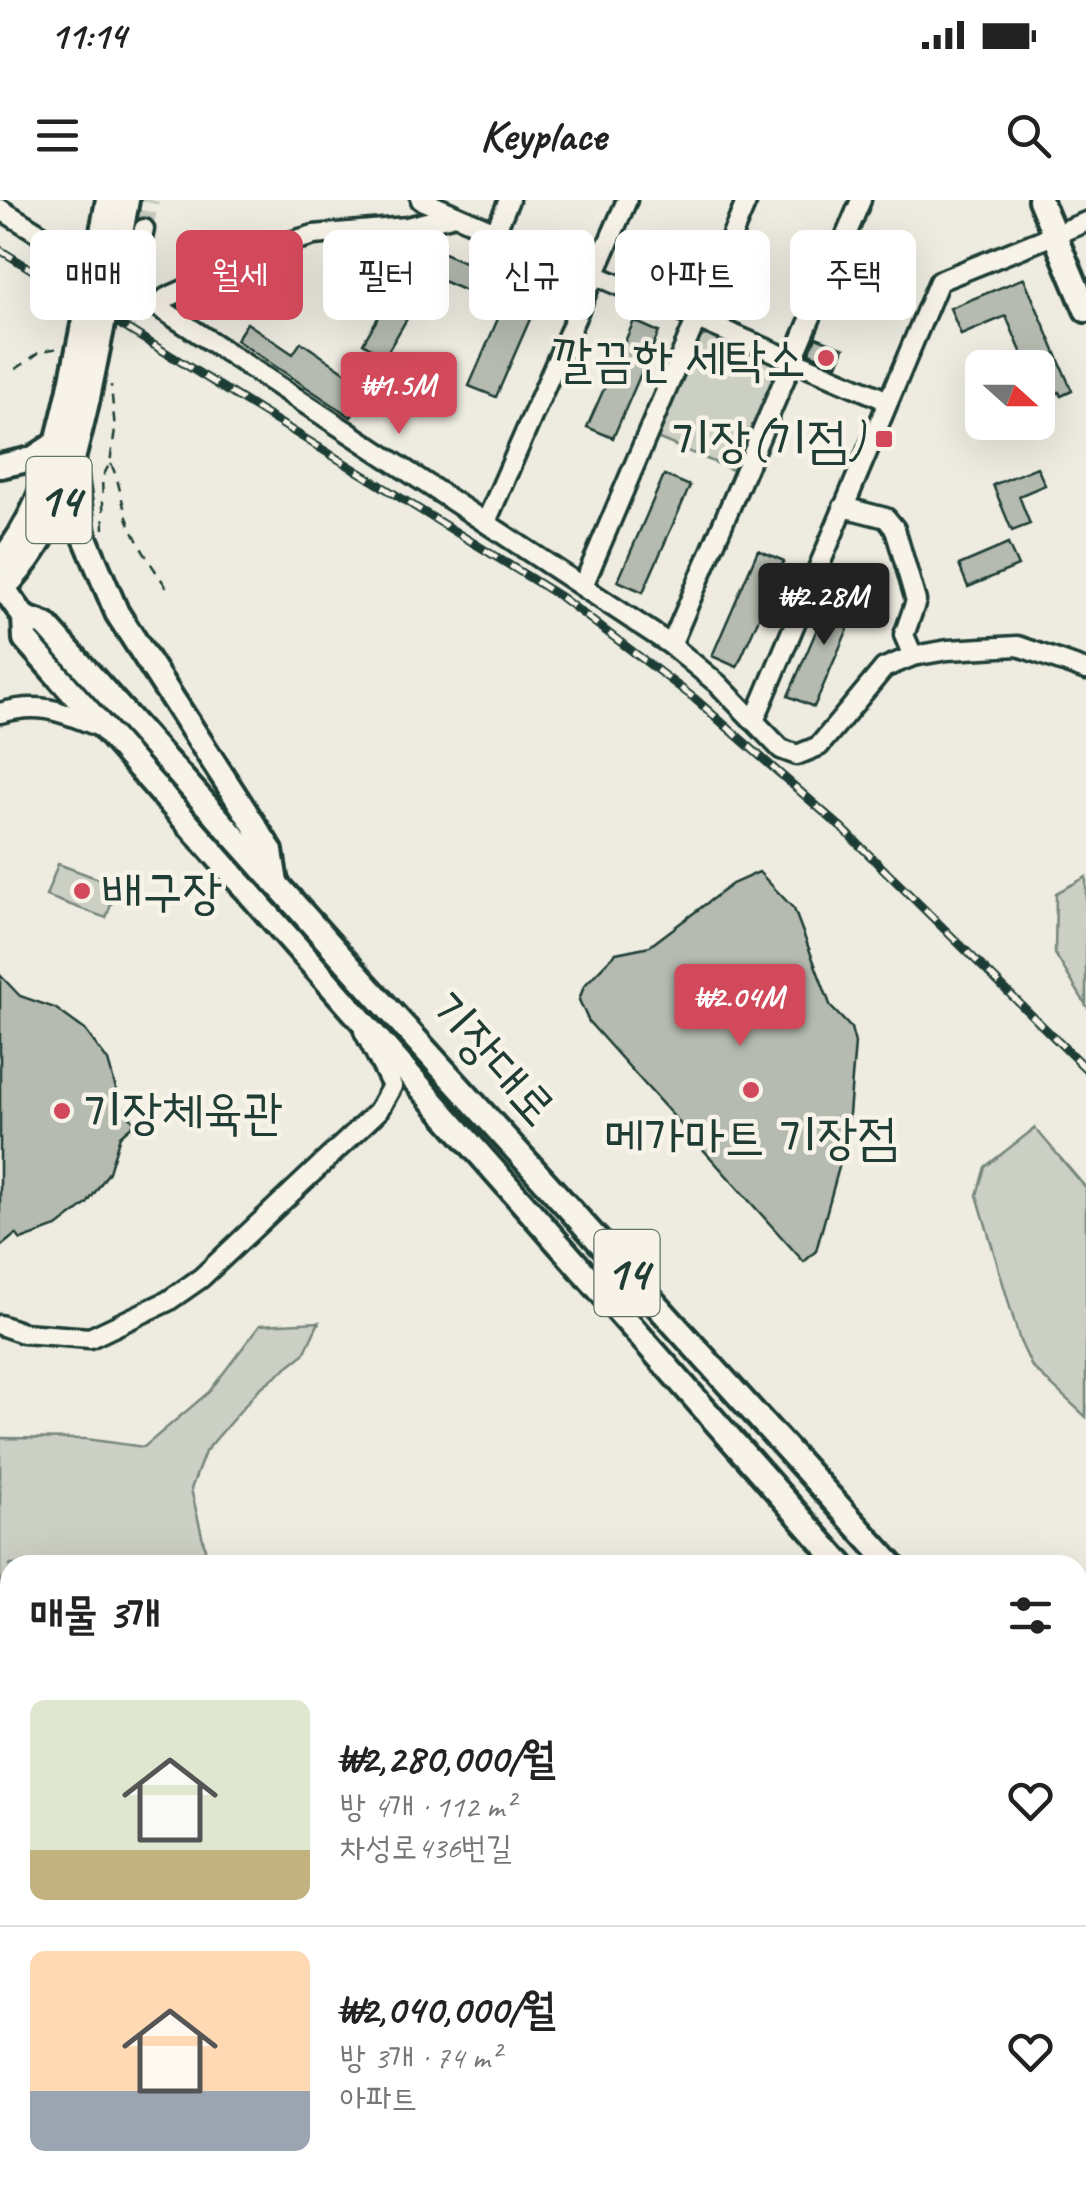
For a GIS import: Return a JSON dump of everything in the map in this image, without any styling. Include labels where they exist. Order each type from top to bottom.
[{"type":"main road","name":"14","points":[[108,200],[112,230]]},
{"type":"main road","name":"14","points":[[113,230],[128,200]]},
{"type":"main road","points":[[1040,200],[1086,310]]},
{"type":"main road","name":"14","points":[[2,585],[30,560],[44,538],[94,320]]},
{"type":"main road","name":"14","points":[[0,562],[19,538],[66,450]]},
{"type":"main road","points":[[0,466],[66,450],[83,533],[117,614],[271,851],[276,883]]},
{"type":"main road","name":"기장대로","points":[[2,585],[24,616],[26,639],[833,1555]]},
{"type":"main road","name":"기장대로","points":[[24,616],[46,625],[883,1555]]},
{"type":"street","points":[[421,200],[490,230]]},
{"type":"street","points":[[496,230],[510,200]]},
{"type":"street","points":[[595,272],[626,200]]},
{"type":"street","points":[[734,230],[746,200]]},
{"type":"street","points":[[671,645],[861,200]]},
{"type":"street","points":[[0,208],[35,230]]},
{"type":"street","points":[[455,215],[407,227],[314,235],[293,241],[166,298],[157,306],[671,645],[718,684],[781,749],[797,756],[819,746],[884,668],[913,656],[1018,646],[1086,670]]},
{"type":"street","points":[[754,721],[938,281],[1086,222]]},
{"type":"street","points":[[486,522],[574,320]]},
{"type":"street","points":[[584,586],[698,320]]},
{"type":"street","points":[[700,320],[888,401]]},
{"type":"street","points":[[844,507],[886,518],[895,529],[916,601],[904,635],[913,656]]},
{"type":"street","points":[[0,713],[22,706],[50,708],[110,731]]},
{"type":"street","points":[[0,1325],[23,1333],[90,1338],[190,1286],[378,1110],[392,1086],[351,1004]]},
{"type":"path","points":[[110,463],[126,516],[141,548],[170,592]]},
{"type":"shaded area","points":[[708,334],[772,363],[776,376],[735,471],[657,438],[699,338]]},
{"type":"shaded area","name":"배구장","points":[[58,864],[118,886],[106,918],[46,896]]},
{"type":"shaded area","points":[[1086,877],[1086,1005],[1055,954],[1056,893]]},
{"type":"shaded area","points":[[1035,1128],[1086,1188],[1086,1417],[1032,1367],[1020,1341],[977,1195],[985,1167]]},
{"type":"shaded area","points":[[319,1322],[304,1354],[259,1389],[205,1452],[191,1489],[204,1555],[0,1555],[0,1438],[86,1439],[144,1447],[209,1392],[260,1325]]},
{"type":"building","points":[[449,255],[469,264],[469,292],[449,284]]},
{"type":"building","points":[[1024,278],[1055,350],[1020,350],[1006,316],[961,335],[950,308]]},
{"type":"building","points":[[377,320],[406,320],[385,356],[438,387],[421,416],[364,382],[380,354],[363,343]]},
{"type":"building","points":[[497,320],[530,320],[496,397],[469,386]]},
{"type":"building","points":[[634,321],[659,332],[613,438],[587,427]]},
{"type":"building","points":[[247,323],[293,354],[301,342],[370,389],[351,417],[236,340]]},
{"type":"building","points":[[816,337],[844,348],[837,365],[809,353]]},
{"type":"building","points":[[1055,351],[1072,391],[1061,396],[1059,392],[1055,394]]},
{"type":"building","points":[[1037,467],[1045,485],[1019,496],[1030,524],[1012,531],[993,485]]},
{"type":"building","points":[[664,475],[690,486],[643,592],[618,581]]},
{"type":"building","points":[[1008,544],[1018,566],[968,587],[959,565]]},
{"type":"building","points":[[758,550],[784,561],[737,667],[712,656]]},
{"type":"building","points":[[834,590],[860,601],[814,707],[788,696]]},
{"type":"building","name":"메가마트 기장점","points":[[759,872],[794,909],[831,1007],[851,1028],[855,1043],[847,1138],[816,1251],[804,1262],[589,1022],[579,1000],[584,986],[616,953],[650,946],[732,884]]},
{"type":"building","name":"기장체육관","points":[[0,975],[20,996],[55,1008],[85,1030],[108,1061],[120,1103],[135,1123],[120,1136],[109,1172],[87,1204],[57,1227],[21,1240],[16,1234],[0,1247]]},
{"type":"tunnel","points":[[144,229],[150,200]]},
{"type":"railway","points":[[0,250],[561,597],[694,698],[844,830],[1086,1069]]},
{"type":"place","name":"깔끔한 세탁소","points":[[826,358]]},
{"type":"place","name":"기장(기점)","points":[[884,439]]},
{"type":"place","name":"배구장","points":[[82,891]]},
{"type":"place","name":"메가마트 기장점","points":[[751,1090]]},
{"type":"place","name":"기장체육관","points":[[62,1111]]}]
